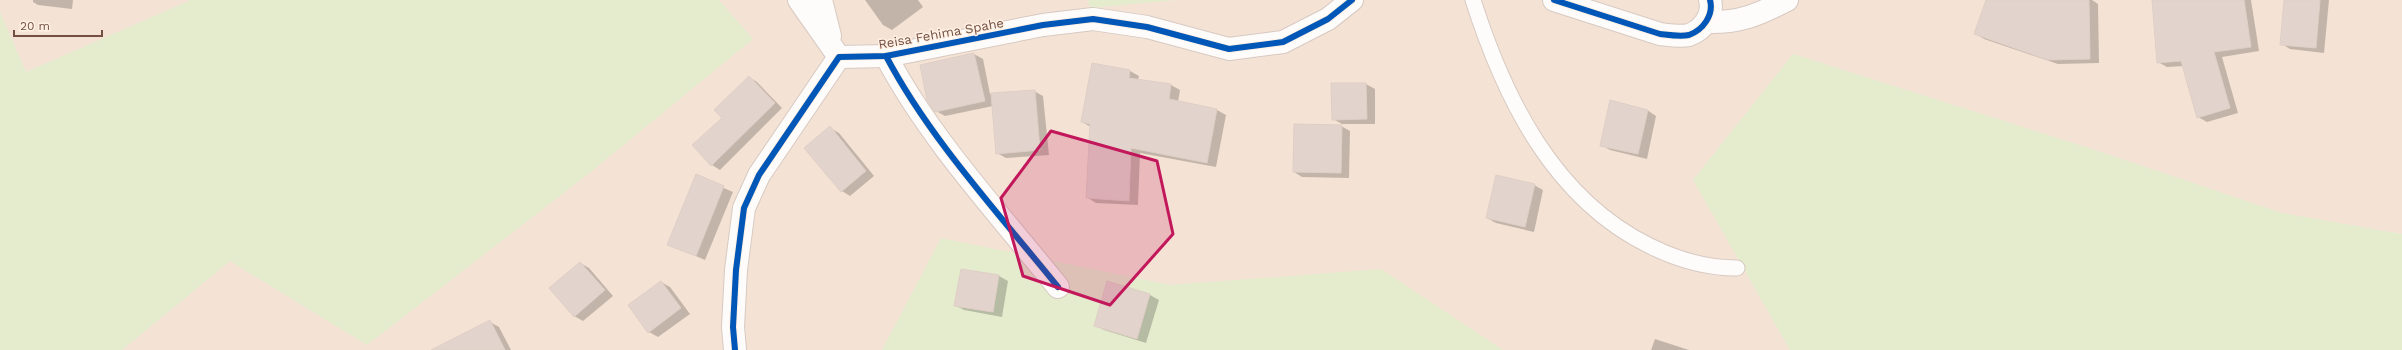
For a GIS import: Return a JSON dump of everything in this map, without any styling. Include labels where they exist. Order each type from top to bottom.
[{"type":"street","points":[[799,0],[836,54]]},
{"type":"street","points":[[735,350],[733,326],[736,270],[744,208],[759,175],[836,54],[821,0]]},
{"type":"street","name":"Reisa Fehima Spahe","points":[[836,54],[886,56],[1042,25],[1093,19],[1147,27],[1229,49],[1283,42],[1328,19],[1352,0]]},
{"type":"street","points":[[1554,0],[1660,34],[1688,35],[1706,22],[1710,12],[1710,0]]},
{"type":"street","points":[[1706,22],[1729,23],[1743,20],[1787,0]]},
{"type":"street","points":[[886,56],[894,72],[941,141],[1058,287]]},
{"type":"lane","points":[[1473,0],[1503,82],[1530,133],[1561,176],[1600,216],[1638,240],[1674,258],[1715,268],[1737,268]]},
{"type":"highlighted area","points":[[1051,131],[1157,161],[1173,234],[1110,305],[1023,276],[1001,198]]},
{"type":"shaded area","points":[[0,0],[191,0],[26,72],[0,12]]},
{"type":"shaded area","points":[[719,0],[1088,0],[1090,8],[1177,0],[2402,0],[2402,234],[2282,213],[2095,150],[1793,54],[1693,180],[1790,350],[1503,350],[1381,270],[1170,285],[941,239],[882,350],[122,350],[230,261],[367,345],[753,39]]},
{"type":"green space","points":[[191,0],[719,0],[753,39],[587,175],[367,345],[230,261],[122,350],[0,350],[0,12],[26,72]]},
{"type":"green space","points":[[1088,0],[1177,0],[1090,8]]},
{"type":"green space","points":[[1793,54],[2095,150],[2282,213],[2402,234],[2402,350],[1790,350],[1693,180]]},
{"type":"green space","points":[[941,238],[1170,285],[1381,269],[1503,350],[882,350]]},
{"type":"building","points":[[1986,0],[2089,0],[2090,59],[2048,60],[1974,34]]},
{"type":"building","points":[[2152,0],[2244,0],[2251,47],[2214,52],[2230,108],[2197,118],[2181,61],[2157,63]]},
{"type":"building","points":[[2284,0],[2320,0],[2316,48],[2280,45]]},
{"type":"building","points":[[974,53],[985,101],[935,112],[927,100],[920,65]]},
{"type":"building","points":[[1092,63],[1130,70],[1129,78],[1171,84],[1169,99],[1217,109],[1207,163],[1131,148],[1129,201],[1086,198],[1090,124],[1081,122]]},
{"type":"building","points":[[749,76],[775,103],[711,166],[692,145],[722,118],[714,110]]},
{"type":"building","points":[[1331,83],[1366,83],[1367,119],[1332,120]]},
{"type":"building","points":[[1035,90],[1040,150],[996,154],[991,93]]},
{"type":"building","points":[[1610,100],[1648,110],[1638,154],[1600,146]]},
{"type":"building","points":[[1294,124],[1342,125],[1341,173],[1293,172]]},
{"type":"building","points":[[830,126],[866,171],[841,192],[804,148]]},
{"type":"building","points":[[696,174],[724,186],[696,256],[667,245]]},
{"type":"building","points":[[1496,175],[1535,184],[1525,227],[1486,218]]},
{"type":"building","points":[[580,262],[605,290],[574,317],[549,288]]},
{"type":"building","points":[[961,269],[999,275],[993,312],[954,306]]},
{"type":"building","points":[[661,281],[681,308],[648,333],[628,305]]},
{"type":"building","points":[[1107,281],[1150,294],[1137,339],[1094,326]]},
{"type":"building","points":[[490,320],[505,350],[431,350]]},
{"type":"cycle path","points":[[735,350],[733,327],[736,270],[744,208],[759,175],[839,57],[886,56],[1043,25],[1093,19],[1147,27],[1229,49],[1283,42],[1328,19],[1352,0]]},
{"type":"cycle path","points":[[1554,0],[1660,34],[1674,36],[1689,35],[1699,30],[1709,16],[1711,6],[1710,0]]},
{"type":"cycle path","points":[[886,56],[903,87],[944,146],[989,204],[1058,287]]}]
